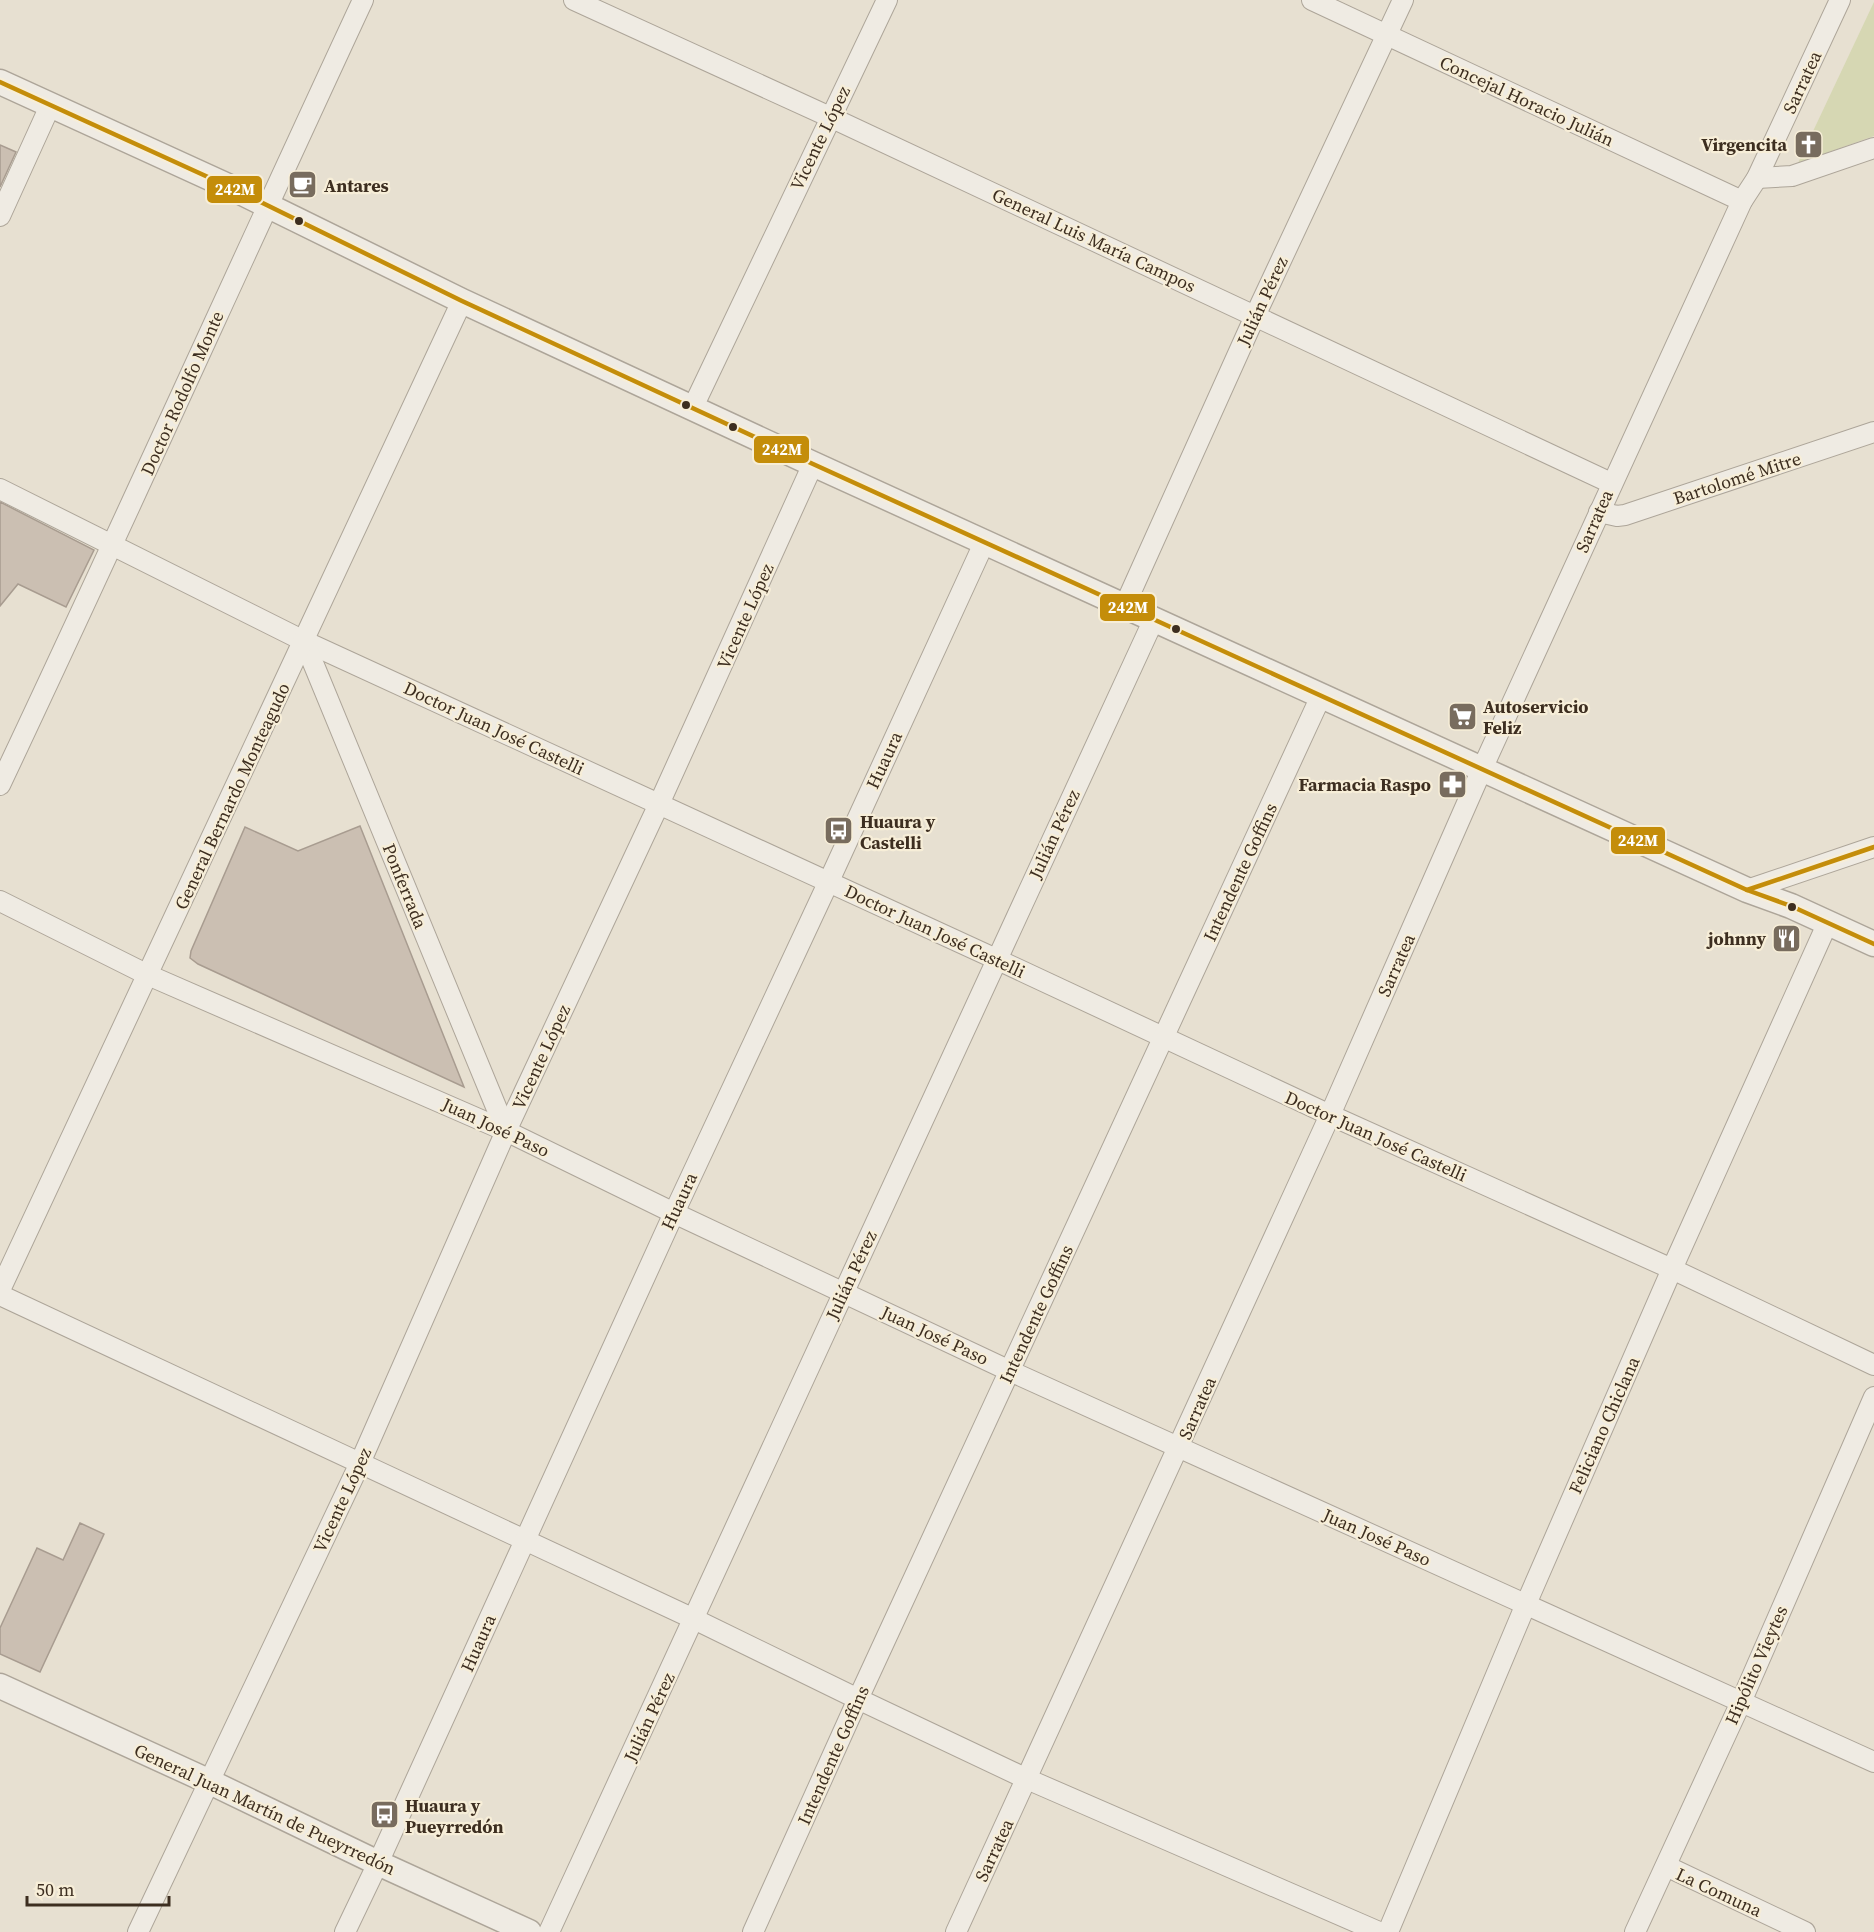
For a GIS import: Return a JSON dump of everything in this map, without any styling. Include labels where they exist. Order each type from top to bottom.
[{"type":"street","name":"Doctor Rodolfo Monte","points":[[0,785],[113,545],[363,0]]},
{"type":"street","name":"General Luis María Campos","points":[[574,0],[830,117],[1611,483]]},
{"type":"street","name":"Vicente López","points":[[693,406],[887,0]]},
{"type":"street","name":"Concejal Horacio Julián","points":[[1312,0],[1742,201]]},
{"type":"street","name":"Julián Pérez","points":[[1125,605],[1255,316],[1403,0]]},
{"type":"street","name":"Sarratea","points":[[957,1932],[1330,1115],[1611,483],[1742,201],[1756,178],[1840,0]]},
{"type":"street","points":[[0,82],[813,464],[1747,890],[1828,922],[1874,944]]},
{"type":"street","points":[[0,216],[50,106]]},
{"type":"street","points":[[1756,178],[1792,176],[1874,148]]},
{"type":"street","name":"General Bernardo Monteagudo","points":[[0,1290],[462,301]]},
{"type":"street","name":"Bartolomé Mitre","points":[[1599,512],[1617,516],[1625,515],[1874,432]]},
{"type":"street","name":"Vicente López","points":[[138,1932],[360,1463],[506,1131],[660,804],[813,464]]},
{"type":"street","name":"Doctor Juan José Castelli","points":[[0,489],[304,641],[996,958],[1330,1115],[1672,1269],[1874,1365]]},
{"type":"street","name":"Huaura","points":[[345,1932],[985,541]]},
{"type":"street","name":"Julián Pérez","points":[[549,1932],[1154,619]]},
{"type":"street","name":"Ponferrada","points":[[304,641],[506,1131]]},
{"type":"street","name":"Intendente Goffins","points":[[753,1932],[858,1699],[1321,696]]},
{"type":"street","points":[[1747,890],[1874,847]]},
{"type":"street","name":"Juan José Paso","points":[[0,901],[148,975],[506,1131],[674,1213],[1010,1371],[1874,1762]]},
{"type":"street","name":"Feliciano Chiclana","points":[[1388,1932],[1526,1604],[1672,1269],[1828,922]]},
{"type":"street","points":[[0,1295],[694,1619],[1027,1779],[1379,1932]]},
{"type":"street","name":"Hipólito Vieytes","points":[[1635,1932],[1741,1702],[1874,1397]]},
{"type":"street","name":"General Juan Martín de Pueyrredón","points":[[0,1686],[530,1932]]},
{"type":"street","name":"La Comuna","points":[[1666,1866],[1805,1932]]},
{"type":"green space","points":[[1874,2],[1874,136],[1798,163]]},
{"type":"building","points":[[0,145],[16,152],[0,187]]},
{"type":"building","points":[[0,502],[94,550],[66,607],[18,584],[0,606]]},
{"type":"building","points":[[360,826],[464,1087],[198,964],[190,958],[245,827],[298,851]]},
{"type":"building","points":[[80,1523],[104,1534],[40,1672],[0,1654],[0,1628],[37,1548],[63,1560]]},
{"type":"transit line","name":"242M","points":[[0,82],[232,188],[462,301],[813,464],[1747,890],[1791,906],[1874,944]]},
{"type":"transit line","name":"242M","points":[[1747,890],[1874,847]]},
{"type":"place","name":"Virgencita","points":[[1808,144]]},
{"type":"place","name":"Antares","points":[[303,185]]},
{"type":"place","name":"Autoservicio Feliz","points":[[1462,716]]},
{"type":"place","name":"Farmacia Raspo","points":[[1452,784]]},
{"type":"place","name":"Huaura y Castelli","points":[[839,831]]},
{"type":"place","name":"johnny","points":[[1787,938]]},
{"type":"place","name":"Huaura y Pueyrredón","points":[[384,1815]]}]
